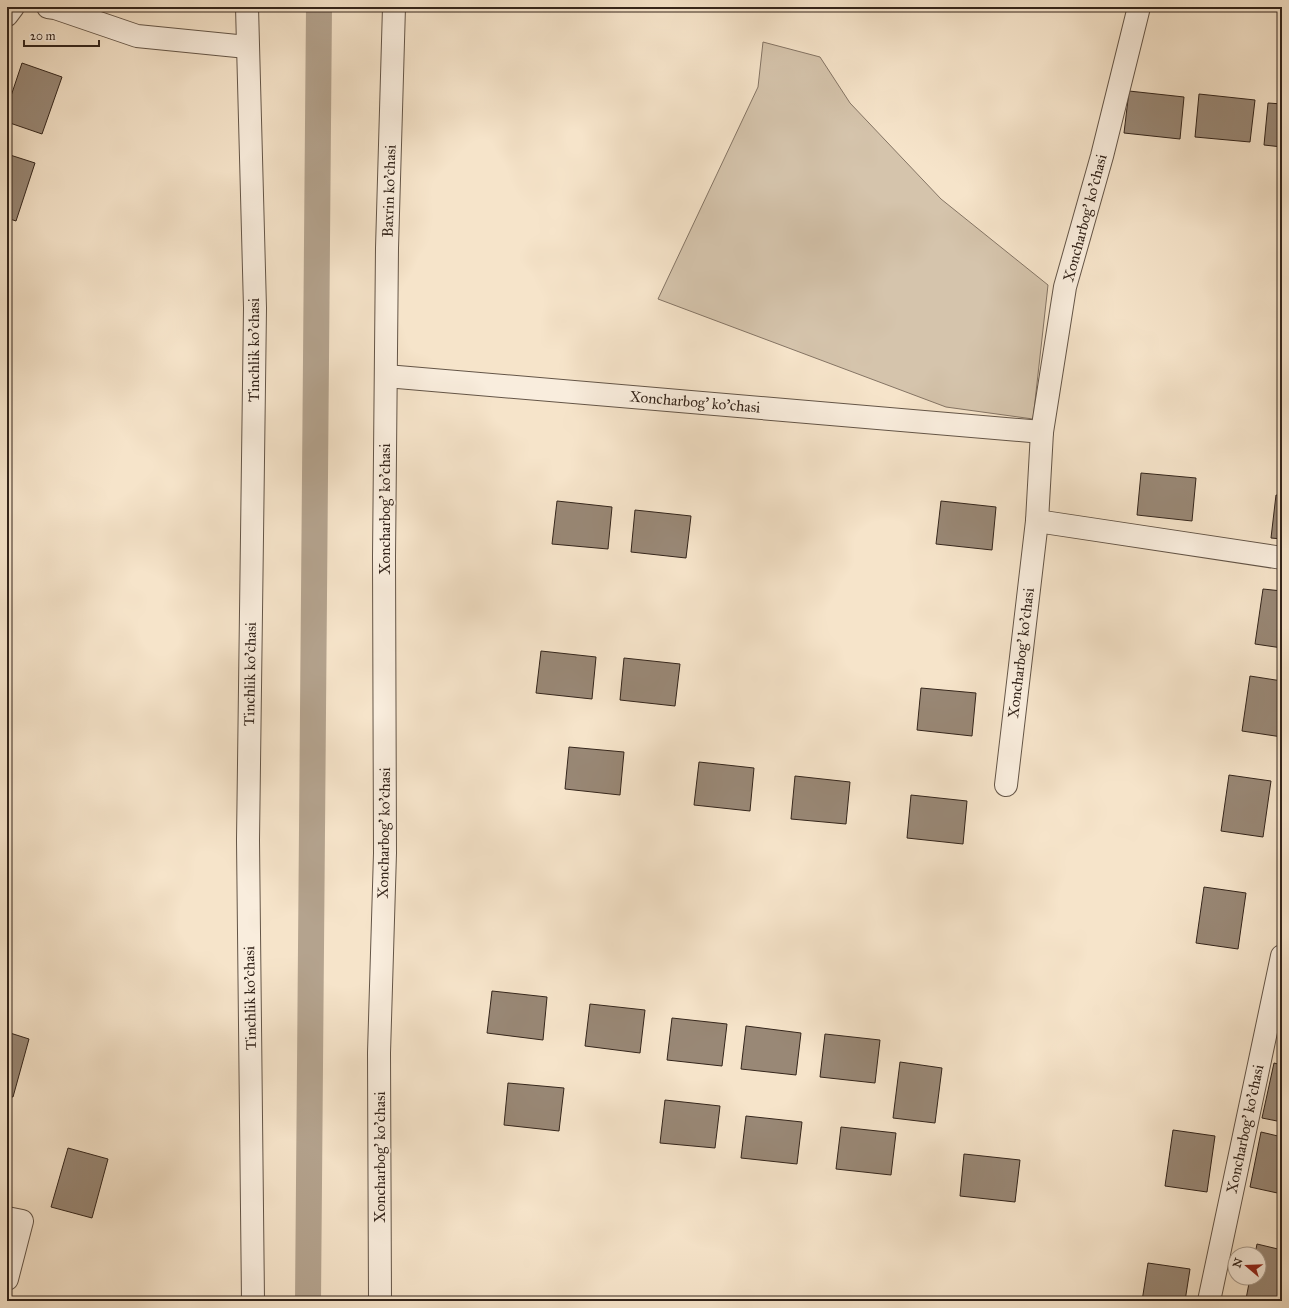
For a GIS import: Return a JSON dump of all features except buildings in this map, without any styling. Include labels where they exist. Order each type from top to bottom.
[{"type":"street","points":[[48,7],[55,8],[137,36],[247,47]]},
{"type":"street","name":"Tinchlik ko'chasi","points":[[247,7],[255,308],[248,840],[253,1301]]},
{"type":"street","name":"Baxrin ko'chasi","points":[[386,376],[387,248],[394,7]]},
{"type":"street","name":"Xoncharbog' ko'chasi","points":[[1006,785],[1037,521],[1042,432],[1066,286],[1102,156],[1139,7]]},
{"type":"street","name":"Xoncharbog' ko'chasi","points":[[380,1301],[380,1053],[385,853],[384,557],[386,376],[1042,432]]},
{"type":"street","points":[[1037,521],[1282,558]]},
{"type":"street","name":"Xoncharbog' ko'chasi","points":[[1209,1301],[1282,956]]},
{"type":"street","points":[[7,1218],[22,1221],[7,1279]]},
{"type":"shaded area","points":[[763,42],[820,57],[850,103],[941,199],[1048,285],[1033,419],[946,407],[658,299],[758,87]]},
{"type":"waterway","points":[[308,1301],[319,7]]}]
